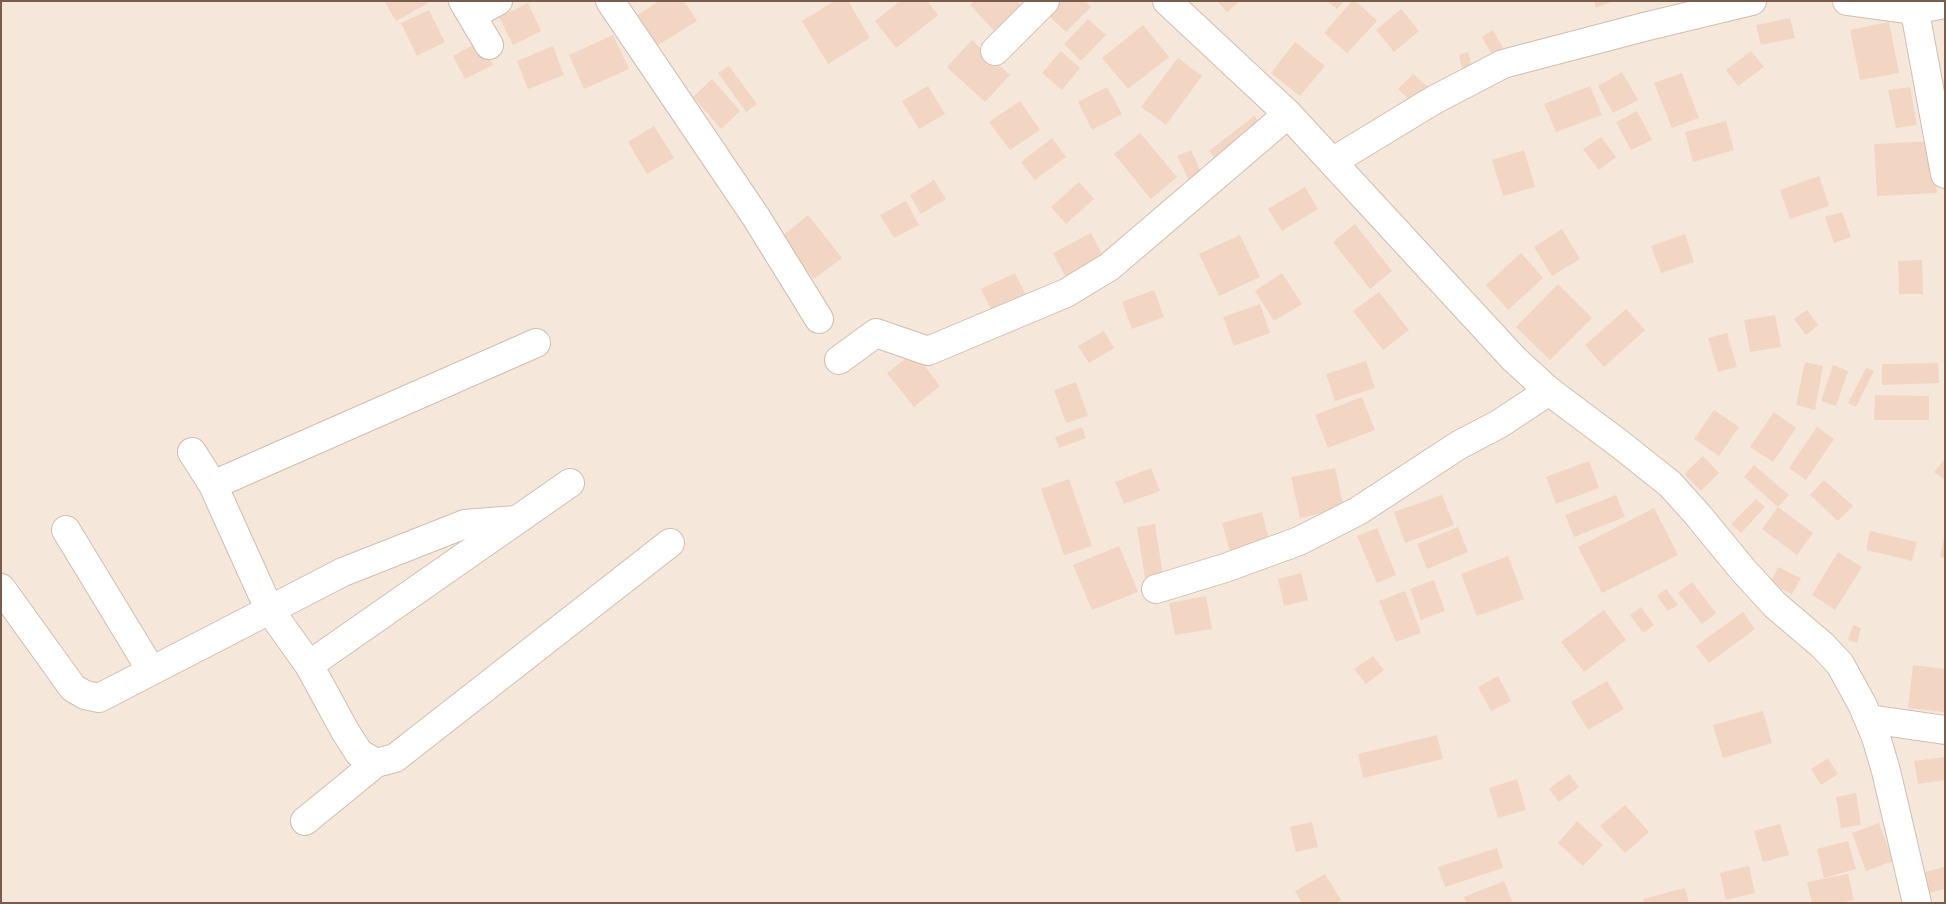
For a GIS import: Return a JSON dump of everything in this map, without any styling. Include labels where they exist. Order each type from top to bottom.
[{"type":"street","points":[[489,45],[468,8],[498,1]]},
{"type":"street","points":[[610,1],[756,218],[819,319]]},
{"type":"street","points":[[995,51],[1045,1]]},
{"type":"street","points":[[1167,1],[1288,114],[1514,359],[1549,391],[1670,484],[1742,570],[1775,605],[1822,645],[1840,664],[1868,719],[1886,771],[1917,903]]},
{"type":"street","points":[[1332,162],[1434,100],[1503,64],[1694,8],[1752,1]]},
{"type":"street","points":[[1847,1],[1913,6],[1945,4]]},
{"type":"street","points":[[1913,6],[1945,174]]},
{"type":"street","points":[[839,360],[876,334],[928,352],[1066,293],[1109,266],[1288,114]]},
{"type":"street","points":[[213,485],[536,343]]},
{"type":"street","points":[[1156,589],[1225,568],[1299,541],[1358,511],[1459,445],[1499,424],[1549,391]]},
{"type":"street","points":[[192,452],[213,485],[269,609],[308,665],[359,753],[376,763]]},
{"type":"street","points":[[308,665],[570,483]]},
{"type":"street","points":[[1,588],[73,688],[85,695],[99,698],[343,572],[465,524],[516,520]]},
{"type":"street","points":[[66,530],[151,670]]},
{"type":"street","points":[[305,821],[376,763],[395,758],[670,543]]},
{"type":"street","points":[[1868,719],[1945,730]]},
{"type":"shaded area","points":[[1,1],[1945,1],[1945,903],[1,903]]},
{"type":"building","points":[[384,1],[427,1],[428,3],[396,21]]},
{"type":"building","points":[[659,1],[684,1],[697,21],[655,47],[635,17]]},
{"type":"building","points":[[835,1],[848,1],[870,38],[828,64],[802,21]]},
{"type":"building","points":[[900,1],[927,1],[938,15],[896,48],[875,21]]},
{"type":"building","points":[[974,1],[1017,1],[1026,11],[999,36],[970,5]]},
{"type":"building","points":[[1059,1],[1085,1],[1091,7],[1066,32],[1047,14]]},
{"type":"building","points":[[1217,1],[1240,1],[1227,12]]},
{"type":"building","points":[[1327,1],[1344,1],[1337,9]]},
{"type":"building","points":[[1352,1],[1356,1],[1377,21],[1347,53],[1324,33]]},
{"type":"building","points":[[1594,1],[1614,1],[1596,8]]},
{"type":"building","points":[[528,3],[541,31],[513,45],[499,17]]},
{"type":"building","points":[[1401,9],[1419,31],[1394,52],[1376,30]]},
{"type":"building","points":[[429,10],[445,42],[417,56],[401,23]]},
{"type":"building","points":[[1790,18],[1795,38],[1761,45],[1756,25]]},
{"type":"building","points":[[1088,19],[1106,35],[1081,61],[1064,44]]},
{"type":"building","points":[[1889,22],[1899,73],[1860,80],[1850,30]]},
{"type":"building","points":[[1143,25],[1169,57],[1128,89],[1102,58]]},
{"type":"building","points":[[1493,30],[1503,48],[1492,55],[1482,37]]},
{"type":"building","points":[[613,35],[629,69],[584,89],[569,55]]},
{"type":"building","points":[[972,40],[1010,75],[985,102],[947,67]]},
{"type":"building","points":[[480,41],[493,65],[465,79],[453,56]]},
{"type":"building","points":[[1295,42],[1325,66],[1300,96],[1271,73]]},
{"type":"building","points":[[553,46],[564,75],[528,89],[517,61]]},
{"type":"building","points":[[1061,51],[1080,68],[1062,90],[1042,73]]},
{"type":"building","points":[[1751,51],[1764,67],[1738,86],[1726,70]]},
{"type":"building","points":[[1468,52],[1472,67],[1462,69],[1459,55]]},
{"type":"building","points":[[1178,58],[1202,76],[1166,125],[1141,107]]},
{"type":"building","points":[[729,66],[757,104],[746,112],[718,73]]},
{"type":"building","points":[[1622,72],[1638,100],[1613,113],[1598,86]]},
{"type":"building","points":[[1682,73],[1699,118],[1672,128],[1654,83]]},
{"type":"building","points":[[1413,74],[1428,87],[1412,103],[1398,89]]},
{"type":"building","points":[[712,79],[740,111],[721,129],[693,97]]},
{"type":"building","points":[[928,86],[945,114],[919,129],[902,101]]},
{"type":"building","points":[[1590,86],[1602,115],[1556,132],[1544,104]]},
{"type":"building","points":[[1107,87],[1122,114],[1092,130],[1078,102]]},
{"type":"building","points":[[1910,87],[1917,125],[1896,128],[1888,90]]},
{"type":"building","points":[[1020,101],[1040,130],[1010,150],[989,122]]},
{"type":"building","points":[[1637,111],[1652,140],[1631,150],[1616,122]]},
{"type":"building","points":[[1254,116],[1265,129],[1219,163],[1209,151]]},
{"type":"building","points":[[1726,121],[1734,150],[1693,162],[1685,132]]},
{"type":"building","points":[[654,126],[674,158],[647,174],[628,142]]},
{"type":"building","points":[[1140,133],[1177,177],[1151,199],[1114,154]]},
{"type":"building","points":[[1601,137],[1616,157],[1599,170],[1583,149]]},
{"type":"building","points":[[1052,138],[1066,157],[1035,180],[1021,162]]},
{"type":"building","points":[[1934,141],[1937,193],[1877,196],[1874,144]]},
{"type":"building","points":[[1191,150],[1204,178],[1191,184],[1177,156]]},
{"type":"building","points":[[1524,150],[1535,187],[1503,196],[1492,160]]},
{"type":"building","points":[[1819,176],[1829,206],[1790,219],[1780,190]]},
{"type":"building","points":[[934,180],[946,199],[921,214],[910,195]]},
{"type":"building","points":[[1079,182],[1094,199],[1066,224],[1051,207]]},
{"type":"building","points":[[1305,187],[1318,209],[1282,231],[1268,209]]},
{"type":"building","points":[[906,201],[919,225],[894,238],[880,215]]},
{"type":"building","points":[[1842,212],[1851,237],[1834,243],[1825,217]]},
{"type":"building","points":[[808,215],[842,258],[814,279],[780,238]]},
{"type":"building","points":[[1355,224],[1392,271],[1370,289],[1333,242]]},
{"type":"building","points":[[1562,229],[1580,259],[1552,276],[1534,247]]},
{"type":"building","points":[[1091,233],[1104,258],[1066,278],[1053,253]]},
{"type":"building","points":[[1685,234],[1694,262],[1661,273],[1651,246]]},
{"type":"building","points":[[1240,235],[1260,277],[1219,296],[1199,254]]},
{"type":"building","points":[[1521,253],[1543,278],[1508,310],[1486,285]]},
{"type":"building","points":[[1922,260],[1923,294],[1899,294],[1898,261]]},
{"type":"building","points":[[1015,273],[1028,299],[994,316],[981,289]]},
{"type":"building","points":[[1282,273],[1302,304],[1274,321],[1255,291]]},
{"type":"building","points":[[1558,284],[1592,318],[1550,360],[1516,327]]},
{"type":"building","points":[[1154,290],[1164,317],[1132,329],[1122,302]]},
{"type":"building","points":[[1379,292],[1409,330],[1383,350],[1353,311]]},
{"type":"building","points":[[1260,304],[1270,333],[1234,346],[1223,317]]},
{"type":"building","points":[[1626,309],[1645,330],[1604,367],[1585,345]]},
{"type":"building","points":[[1807,310],[1818,325],[1806,335],[1794,319]]},
{"type":"building","points":[[1775,315],[1781,347],[1750,352],[1744,320]]},
{"type":"building","points":[[1104,331],[1114,348],[1089,363],[1078,346]]},
{"type":"building","points":[[1727,333],[1737,367],[1718,372],[1708,338]]},
{"type":"building","points":[[914,352],[940,386],[914,407],[887,373]]},
{"type":"building","points":[[1366,361],[1375,388],[1335,401],[1326,374]]},
{"type":"building","points":[[1805,362],[1823,366],[1815,410],[1796,405]]},
{"type":"building","points":[[1938,363],[1939,383],[1882,385],[1882,364]]},
{"type":"building","points":[[1833,365],[1848,371],[1836,406],[1821,401]]},
{"type":"building","points":[[1866,368],[1874,371],[1856,407],[1848,403]]},
{"type":"building","points":[[1076,382],[1088,416],[1066,423],[1054,390]]},
{"type":"building","points":[[1875,395],[1929,396],[1929,420],[1874,420]]},
{"type":"building","points":[[1362,397],[1375,430],[1328,448],[1315,415]]},
{"type":"building","points":[[1714,410],[1739,427],[1719,456],[1694,439]]},
{"type":"building","points":[[1774,412],[1796,428],[1773,462],[1750,447]]},
{"type":"building","points":[[1082,427],[1086,438],[1059,448],[1055,437]]},
{"type":"building","points":[[1817,427],[1834,439],[1806,480],[1789,468]]},
{"type":"building","points":[[1703,456],[1719,473],[1701,491],[1684,474]]},
{"type":"building","points":[[1945,459],[1945,480],[1934,472]]},
{"type":"building","points":[[1589,461],[1599,488],[1556,504],[1546,477]]},
{"type":"building","points":[[1754,465],[1789,495],[1778,507],[1744,477]]},
{"type":"building","points":[[1151,468],[1160,491],[1124,504],[1115,482]]},
{"type":"building","points":[[1335,468],[1344,508],[1300,518],[1291,477]]},
{"type":"building","points":[[1069,479],[1092,546],[1064,555],[1041,489]]},
{"type":"building","points":[[1824,480],[1853,506],[1838,521],[1810,495]]},
{"type":"building","points":[[1442,495],[1454,525],[1405,543],[1394,512]]},
{"type":"building","points":[[1616,495],[1625,517],[1574,537],[1565,515]]},
{"type":"building","points":[[1756,499],[1765,507],[1741,533],[1731,524]]},
{"type":"building","points":[[1778,507],[1813,533],[1797,555],[1762,529]]},
{"type":"building","points":[[1654,508],[1678,555],[1602,593],[1578,547]]},
{"type":"building","points":[[1262,512],[1269,540],[1230,551],[1222,523]]},
{"type":"building","points":[[1155,524],[1163,575],[1145,578],[1137,527]]},
{"type":"building","points":[[1458,527],[1468,552],[1427,569],[1417,544]]},
{"type":"building","points":[[1377,528],[1396,575],[1377,583],[1357,536]]},
{"type":"building","points":[[1870,531],[1917,542],[1912,561],[1866,550]]},
{"type":"building","points":[[1945,539],[1945,558],[1940,557]]},
{"type":"building","points":[[1119,546],[1138,592],[1092,610],[1073,565]]},
{"type":"building","points":[[1838,552],[1862,567],[1835,610],[1812,595]]},
{"type":"building","points":[[1508,556],[1524,599],[1477,616],[1461,574]]},
{"type":"building","points":[[1778,567],[1801,578],[1792,594],[1770,584]]},
{"type":"building","points":[[1301,573],[1308,600],[1284,606],[1278,579]]},
{"type":"building","points":[[1434,580],[1445,611],[1421,620],[1410,589]]},
{"type":"building","points":[[1692,582],[1716,613],[1702,624],[1678,593]]},
{"type":"building","points":[[1666,589],[1678,605],[1668,611],[1657,596]]},
{"type":"building","points":[[1405,591],[1421,633],[1396,642],[1379,601]]},
{"type":"building","points":[[1206,596],[1212,629],[1175,635],[1169,603]]},
{"type":"building","points":[[1641,607],[1654,625],[1643,633],[1630,615]]},
{"type":"building","points":[[1604,610],[1626,640],[1584,672],[1561,642]]},
{"type":"building","points":[[1743,612],[1755,629],[1709,663],[1696,646]]},
{"type":"building","points":[[1853,625],[1861,628],[1857,643],[1848,640]]},
{"type":"building","points":[[1373,656],[1384,670],[1366,684],[1354,669]]},
{"type":"building","points":[[1913,665],[1945,669],[1945,712],[1908,708]]},
{"type":"building","points":[[1498,676],[1511,701],[1491,711],[1478,687]]},
{"type":"building","points":[[1607,681],[1624,709],[1588,730],[1571,702]]},
{"type":"building","points":[[1763,711],[1772,743],[1723,758],[1713,725]]},
{"type":"building","points":[[1437,735],[1443,759],[1363,778],[1358,754]]},
{"type":"building","points":[[1945,757],[1945,780],[1918,784],[1914,761]]},
{"type":"building","points":[[1828,758],[1838,774],[1821,785],[1811,769]]},
{"type":"building","points":[[1569,774],[1579,787],[1559,802],[1549,789]]},
{"type":"building","points":[[1517,779],[1526,810],[1498,818],[1489,788]]},
{"type":"building","points":[[1856,793],[1861,825],[1841,828],[1836,797]]},
{"type":"building","points":[[1625,805],[1649,832],[1625,853],[1600,826]]},
{"type":"building","points":[[1577,821],[1603,845],[1583,866],[1558,843]]},
{"type":"building","points":[[1312,822],[1318,847],[1296,852],[1290,827]]},
{"type":"building","points":[[1879,823],[1893,861],[1866,871],[1852,833]]},
{"type":"building","points":[[1780,824],[1789,855],[1763,862],[1754,831]]},
{"type":"building","points":[[1848,841],[1856,869],[1824,878],[1817,849]]},
{"type":"building","points":[[1497,848],[1503,868],[1445,887],[1438,867]]},
{"type":"building","points":[[1749,866],[1755,893],[1726,900],[1720,873]]},
{"type":"building","points":[[1945,867],[1945,889],[1926,894],[1921,873]]},
{"type":"building","points":[[1325,874],[1341,900],[1336,903],[1302,903],[1295,891]]},
{"type":"building","points":[[1848,874],[1854,900],[1840,903],[1812,903],[1807,882]]},
{"type":"building","points":[[1504,881],[1513,903],[1467,903],[1464,897]]},
{"type":"building","points":[[1685,888],[1689,903],[1644,903],[1643,899]]}]
